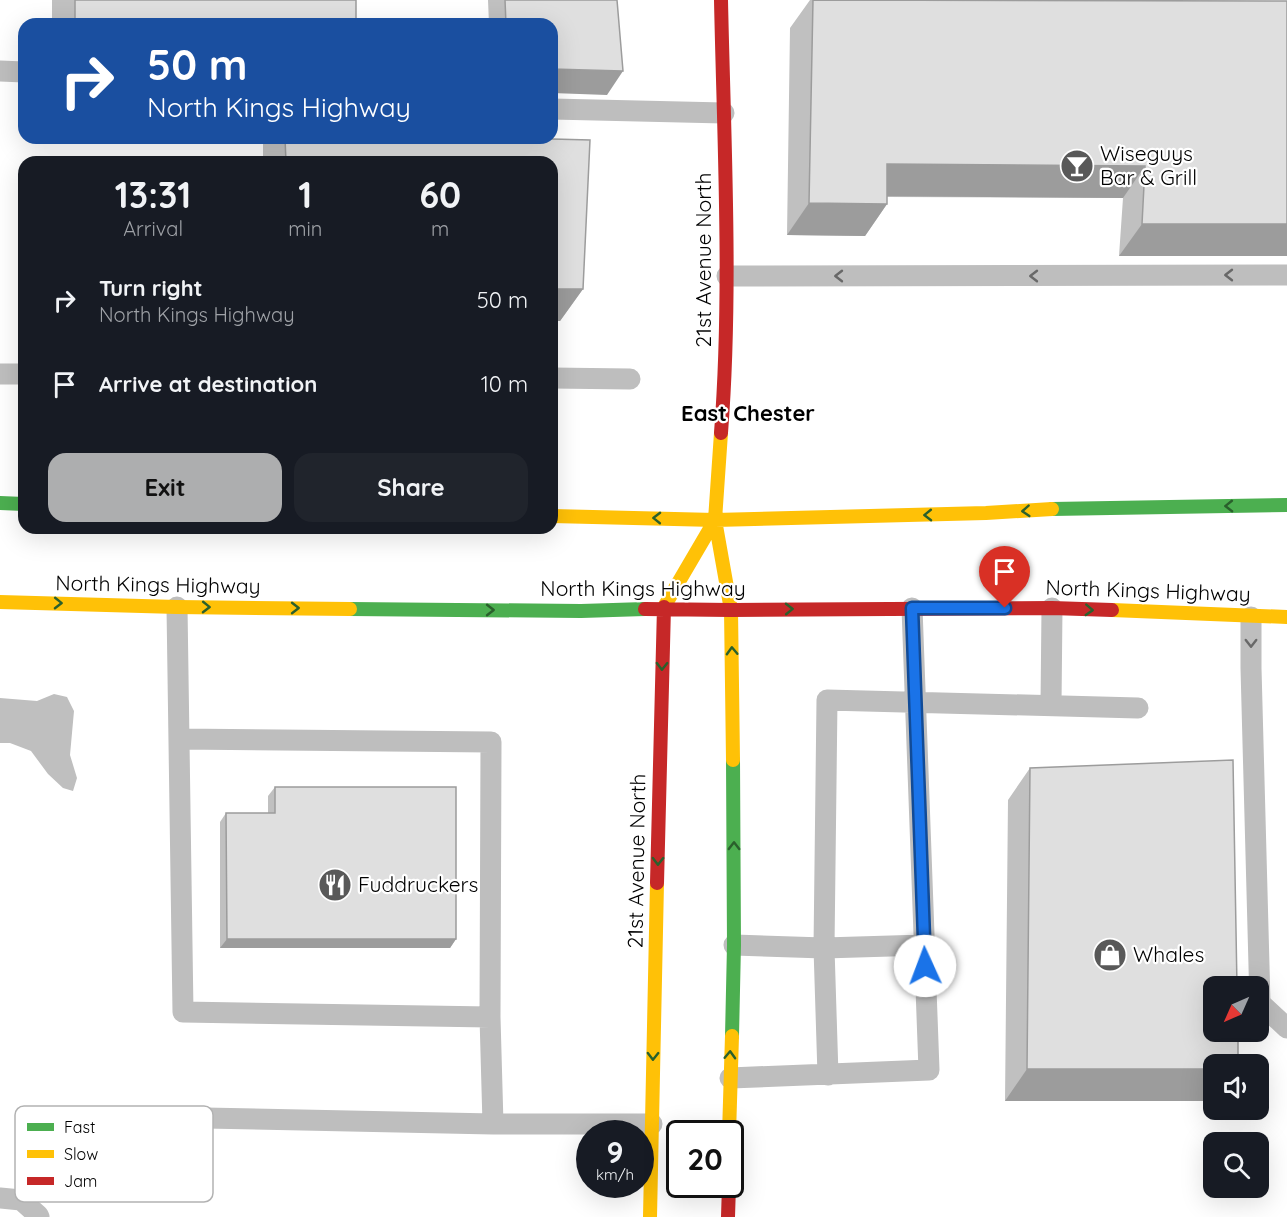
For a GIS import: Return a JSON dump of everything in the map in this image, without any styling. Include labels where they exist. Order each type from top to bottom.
[{"type":"main road","name":"21st Avenue North","points":[[721,0],[727,276],[725,386],[715,520],[731,610],[733,684],[734,945],[729,1120]]},
{"type":"main road","points":[[0,503],[18,504]]},
{"type":"main road","points":[[558,516],[715,520],[986,513],[1065,508],[1287,505]]},
{"type":"main road","name":"21st Avenue North","points":[[652,1120],[663,608],[715,520]]},
{"type":"main road","name":"North Kings Highway","points":[[0,602],[177,607],[569,611],[663,608],[731,610],[1052,608],[1287,618]]},
{"type":"main road","name":"21st Avenue North","points":[[650,1198],[650,1217]]},
{"type":"main road","points":[[729,1198],[729,1217]]},
{"type":"lane","points":[[0,71],[18,72]]},
{"type":"lane","points":[[558,109],[723,113]]},
{"type":"lane","points":[[727,276],[1287,275]]},
{"type":"lane","points":[[0,374],[18,374]]},
{"type":"lane","points":[[558,378],[630,379]]},
{"type":"lane","points":[[177,607],[183,1012],[490,1017]]},
{"type":"lane","points":[[730,1078],[929,1070],[912,608]]},
{"type":"lane","points":[[1052,608],[1052,705]]},
{"type":"lane","points":[[1251,617],[1260,1003],[1287,1028]]},
{"type":"lane","points":[[828,1075],[824,948],[827,700],[1138,708]]},
{"type":"lane","points":[[179,739],[491,742],[490,1017],[493,1124]]},
{"type":"lane","points":[[734,945],[824,948],[924,945]]},
{"type":"lane","points":[[213,1118],[576,1124]]},
{"type":"lane","points":[[15,1202],[39,1217]]},
{"type":"shaded area","points":[[54,694],[67,697],[74,711],[70,755],[77,778],[73,791],[63,788],[48,774],[31,751],[10,743],[0,743],[0,698],[37,701]]},
{"type":"building","points":[[75,0],[356,0],[356,18],[75,18]]},
{"type":"building","points":[[505,0],[617,0],[623,71],[558,69],[558,18],[506,18]]},
{"type":"building","points":[[813,0],[1287,1],[1287,224],[1142,224],[1145,166],[887,164],[887,204],[809,203]]},
{"type":"building","points":[[558,139],[590,140],[583,289],[558,289],[558,156],[286,156],[285,144],[558,144]]},
{"type":"building","points":[[1233,760],[1237,976],[1203,976],[1203,1042],[1238,1042],[1238,1054],[1203,1054],[1203,1069],[1027,1069],[1030,768]]},
{"type":"building","name":"Fuddruckers","points":[[275,787],[456,787],[456,939],[227,939],[226,813],[275,813]]},
{"type":"traffic: fast","points":[[0,503],[18,504]]},
{"type":"traffic: fast","points":[[1052,509],[1287,505]]},
{"type":"traffic: fast","points":[[350,609],[581,611],[645,609]]},
{"type":"traffic: fast","points":[[732,1036],[733,760]]},
{"type":"traffic: slow","points":[[721,433],[715,520],[731,610],[733,760]]},
{"type":"traffic: slow","points":[[558,516],[715,520],[986,513],[1052,509]]},
{"type":"traffic: slow","points":[[664,607],[715,520]]},
{"type":"traffic: slow","points":[[0,602],[350,609]]},
{"type":"traffic: slow","points":[[1112,610],[1287,617]]},
{"type":"traffic: slow","points":[[650,1217],[657,883]]},
{"type":"traffic: slow","points":[[729,1120],[732,1036]]},
{"type":"traffic: jam","points":[[721,0],[727,271],[721,433]]},
{"type":"traffic: jam","points":[[657,883],[664,607]]},
{"type":"traffic: jam","points":[[645,609],[1052,608],[1112,610]]},
{"type":"traffic: jam","points":[[728,1217],[729,1198]]},
{"type":"place","name":"Wiseguys Bar & Grill","points":[[1077,166]]},
{"type":"place","name":"Fuddruckers","points":[[335,885]]},
{"type":"place","name":"Whales","points":[[1110,955]]},
{"type":"district","name":"East Chester","points":[[748,413]]},
{"type":"route","points":[[925,966],[912,608],[1005,608]]}]
